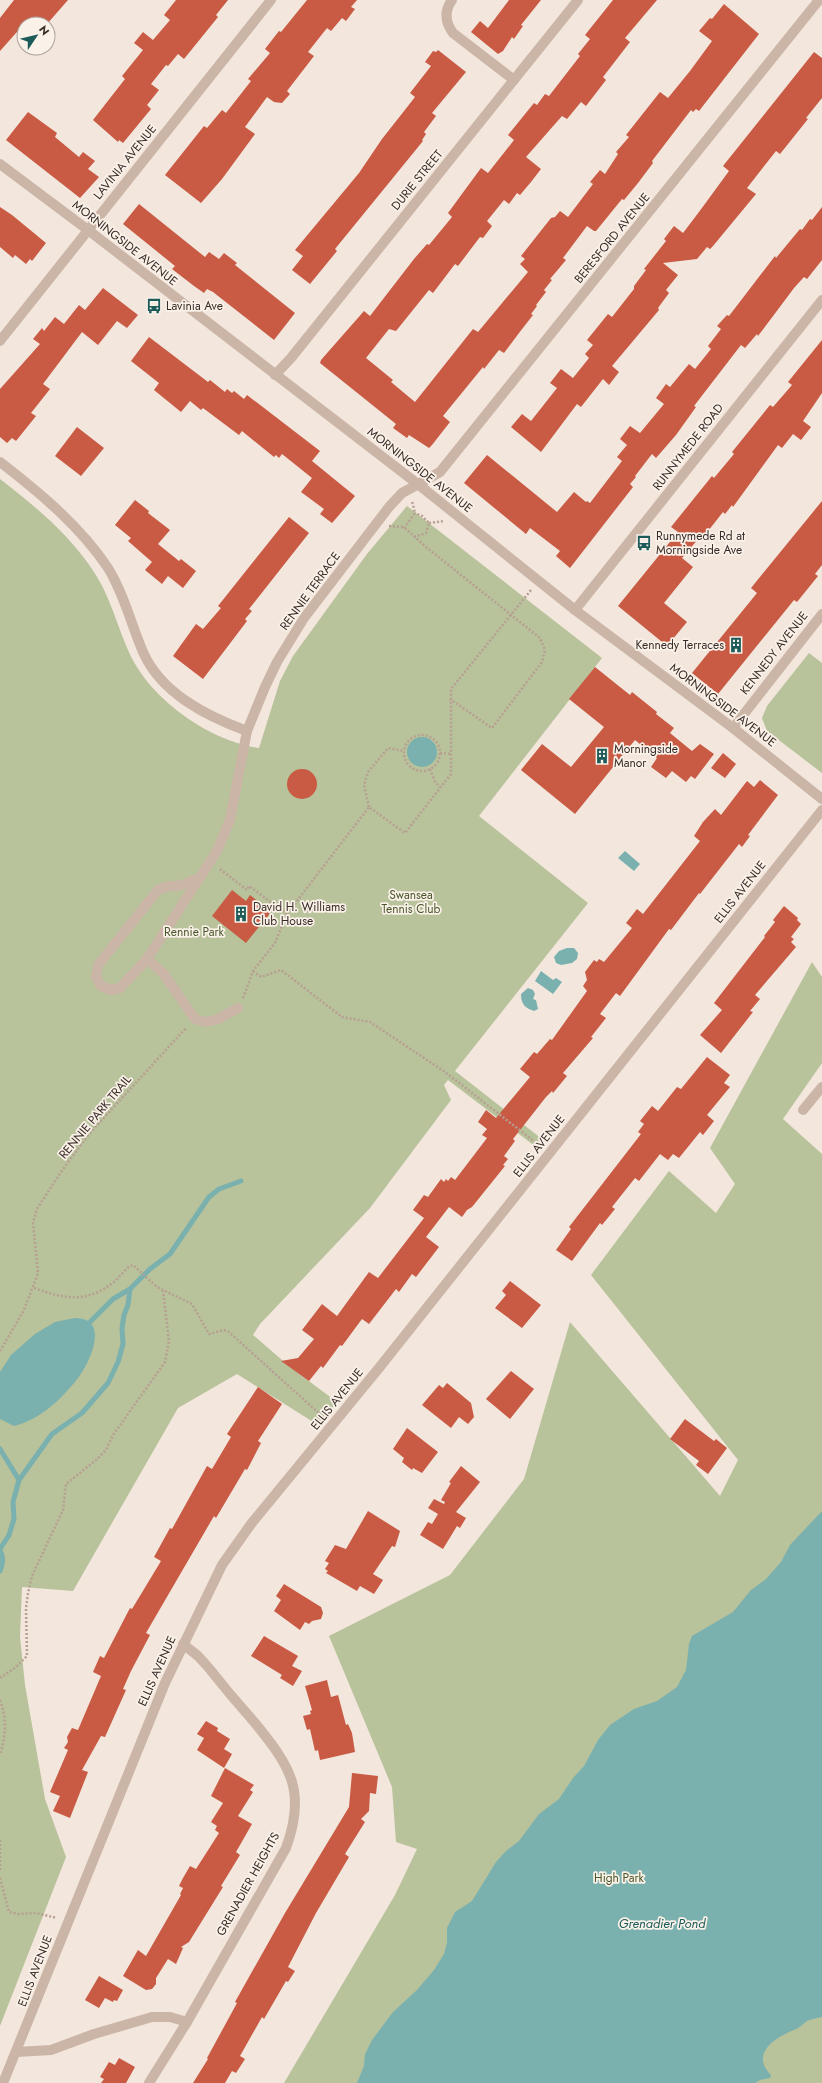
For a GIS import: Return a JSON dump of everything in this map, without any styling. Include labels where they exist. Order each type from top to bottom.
[{"type":"street","name":"LAVINIA AVENUE","points":[[0,341],[271,0]]},
{"type":"street","points":[[452,0],[446,14],[449,27],[453,33],[514,80]]},
{"type":"street","name":"DURIE STREET","points":[[275,375],[291,358],[578,0]]},
{"type":"street","name":"BERESFORD AVENUE","points":[[419,485],[440,472],[819,0]]},
{"type":"street","name":"MORNINGSIDE AVENUE","points":[[0,164],[419,485],[575,610],[733,728],[822,799]]},
{"type":"street","name":"RUNNYMEDE ROAD","points":[[575,610],[822,300]]},
{"type":"street","points":[[0,462],[58,510],[95,550],[120,590],[144,654],[168,686],[198,709],[222,722],[247,731]]},
{"type":"street","name":"RENNIE TERRACE","points":[[201,877],[182,885],[158,890],[98,965],[96,977],[101,986],[110,990],[120,988],[147,959],[211,862],[230,820],[247,731],[277,662],[304,618],[389,507],[402,493],[419,485]]},
{"type":"street","name":"KENNEDY AVENUE","points":[[733,728],[822,614]]},
{"type":"street","name":"ELLIS AVENUE","points":[[3,2083],[17,2052],[124,1781],[183,1644],[211,1584],[222,1565],[251,1524],[384,1362],[822,810]]},
{"type":"street","points":[[147,959],[163,973],[194,1019],[206,1022],[218,1019],[238,1008]]},
{"type":"street","points":[[802,1110],[822,1087]]},
{"type":"street","name":"GRENADIER HEIGHTS","points":[[149,2083],[187,2022],[286,1848],[291,1832],[295,1803],[291,1778],[282,1757],[203,1662],[183,1644]]},
{"type":"street","points":[[17,2052],[51,2050],[108,2029],[152,2017],[170,2017],[187,2022]]},
{"type":"path","points":[[412,501],[415,513]]},
{"type":"path","points":[[415,513],[422,516],[429,522],[444,521]]},
{"type":"path","points":[[404,528],[415,513]]},
{"type":"path","points":[[414,537],[426,533],[429,522]]},
{"type":"path","points":[[388,526],[404,528],[540,638],[545,650],[542,662],[492,728],[450,698]]},
{"type":"path","points":[[404,751],[388,748],[368,772],[364,785],[369,807],[405,833],[451,774],[451,689],[531,590]]},
{"type":"path","points":[[425,734],[437,742],[440,754],[438,762],[430,769],[423,771],[413,768],[406,760],[404,751],[406,743],[411,738],[425,734]]},
{"type":"path","points":[[440,754],[452,754]]},
{"type":"path","points":[[430,769],[435,782],[440,787]]},
{"type":"path","points":[[238,1008],[253,971],[275,943],[287,914],[369,807]]},
{"type":"path","points":[[211,862],[247,890],[249,886],[287,914]]},
{"type":"path","points":[[253,971],[261,977],[281,970],[342,1017],[370,1022],[455,1079],[538,1144]]},
{"type":"path","name":"RENNIE PARK TRAIL","points":[[0,1351],[13,1332],[34,1288],[38,1273],[33,1220],[37,1209],[60,1172],[89,1134],[194,1019]]},
{"type":"path","points":[[34,1288],[58,1297],[81,1297],[92,1294],[114,1282],[131,1266],[136,1266],[157,1287],[192,1304],[209,1334],[224,1330],[229,1332],[322,1417]]},
{"type":"path","points":[[0,1678],[16,1667],[27,1656],[26,1608],[32,1576],[63,1510],[66,1484],[95,1462],[106,1450],[113,1435],[165,1362],[169,1341],[163,1291]]},
{"type":"path","points":[[0,1700],[6,1725],[4,1744],[0,1754]]},
{"type":"path","points":[[0,1840],[0,1870]]},
{"type":"path","points":[[0,1878],[9,1912],[18,1914],[36,1913],[68,1923]]},
{"type":"green space","name":"Rennie Park","points":[[0,479],[63,533],[85,558],[105,591],[128,650],[137,668],[150,685],[182,714],[201,727],[240,744],[259,748],[280,681],[293,656],[367,554],[407,506],[602,658],[479,816],[588,903],[455,1071],[542,1139],[536,1147],[448,1080],[444,1085],[451,1100],[370,1208],[260,1324],[253,1335],[290,1367],[337,1402],[318,1425],[237,1374],[178,1408],[73,1591],[22,1587],[20,1637],[25,1685],[45,1799],[66,1857],[0,2026]]},
{"type":"green space","points":[[809,653],[822,663],[822,773],[767,731],[762,718],[767,706]]},
{"type":"green space","name":"High Park","points":[[812,962],[822,977],[822,1063],[783,1119],[822,1154],[822,2083],[284,2083],[395,1895],[417,1849],[396,1842],[392,1787],[329,1636],[450,1575],[524,1479],[570,1322],[720,1496],[738,1460],[591,1275],[669,1171],[716,1213],[735,1184],[710,1148]]},
{"type":"water","points":[[422,737],[433,741],[437,752],[433,763],[422,767],[411,763],[407,752],[411,741]]},
{"type":"water","points":[[625,851],[640,864],[634,871],[618,858]]},
{"type":"water","points":[[567,948],[574,948],[578,953],[577,959],[572,963],[561,965],[556,963],[554,957],[559,951]]},
{"type":"water","points":[[541,971],[553,980],[556,978],[562,982],[553,994],[535,981]]},
{"type":"water","points":[[528,988],[533,990],[535,994],[533,999],[536,1000],[538,1009],[534,1011],[526,1007],[522,1000],[521,994]]},
{"type":"water","points":[[75,1318],[86,1320],[93,1326],[95,1334],[91,1355],[81,1375],[55,1403],[32,1419],[14,1426],[0,1419],[0,1372],[11,1355],[35,1334],[55,1322]]},
{"type":"water","name":"Grenadier Pond","points":[[822,1511],[822,2017],[807,2021],[798,2028],[786,2033],[772,2042],[764,2054],[763,2060],[765,2067],[771,2075],[770,2078],[760,2080],[755,2083],[357,2083],[364,2066],[365,2054],[372,2040],[393,2012],[417,1990],[434,1970],[444,1954],[447,1943],[447,1928],[455,1912],[472,1901],[496,1862],[506,1851],[519,1841],[539,1814],[559,1799],[573,1778],[584,1766],[598,1740],[610,1725],[634,1709],[657,1701],[677,1687],[686,1670],[689,1644],[692,1636],[733,1612],[751,1590],[766,1579],[781,1562],[790,1545]]},
{"type":"building","points":[[14,0],[68,0],[54,16],[16,16],[16,33],[0,51],[0,18]]},
{"type":"building","points":[[176,0],[228,0],[216,15],[218,17],[184,59],[178,54],[168,66],[166,65],[151,84],[159,90],[147,105],[151,109],[123,143],[119,140],[118,142],[93,120],[125,79],[122,76],[143,50],[134,43],[143,32],[153,40],[170,20],[164,15]]},
{"type":"building","points":[[307,0],[357,0],[351,7],[355,9],[346,21],[342,18],[331,31],[327,28],[308,52],[314,56],[287,91],[290,94],[282,103],[274,102],[267,97],[245,127],[255,134],[222,179],[201,203],[165,175],[204,126],[207,128],[222,110],[226,113],[251,81],[248,79],[270,53],[265,49]]},
{"type":"building","points":[[509,0],[541,0],[521,25],[523,26],[514,39],[512,37],[503,51],[498,54],[471,32],[480,21],[488,28]]},
{"type":"building","points":[[613,0],[657,0],[625,38],[630,42],[603,77],[606,80],[586,106],[581,102],[567,119],[562,116],[526,157],[541,169],[531,182],[520,195],[517,193],[509,204],[504,200],[487,221],[492,226],[483,238],[480,237],[458,266],[455,264],[433,293],[429,290],[396,331],[389,329],[366,358],[393,380],[391,382],[415,402],[473,329],[478,332],[528,272],[520,264],[525,259],[521,256],[551,218],[555,217],[560,211],[568,217],[593,184],[590,182],[600,170],[605,174],[618,154],[616,152],[629,137],[626,135],[660,92],[668,98],[690,71],[712,41],[699,31],[710,18],[712,19],[724,4],[759,34],[699,111],[696,109],[693,112],[691,110],[624,200],[622,199],[596,231],[587,226],[563,258],[566,260],[550,279],[552,280],[544,290],[546,292],[531,314],[533,315],[504,353],[499,350],[484,369],[483,367],[443,416],[450,422],[429,448],[409,435],[407,438],[393,428],[396,424],[320,363],[321,360],[364,311],[370,316],[414,259],[427,244],[429,245],[452,217],[448,213],[481,168],[488,173],[514,140],[508,135],[534,103],[537,105],[545,94],[549,96],[580,56],[578,54],[590,39],[585,35]]},
{"type":"building","points":[[438,50],[466,72],[432,113],[436,116],[424,132],[426,134],[422,140],[423,141],[335,249],[337,251],[310,284],[292,270],[303,256],[295,250],[359,173],[382,139],[415,97],[410,93],[431,66],[425,62],[433,51],[436,52]]},
{"type":"building","points":[[814,52],[822,58],[822,98],[806,118],[808,119],[780,154],[776,151],[747,188],[756,194],[710,249],[707,247],[697,259],[663,263],[678,275],[666,290],[669,293],[658,308],[659,310],[612,366],[619,372],[609,385],[603,379],[581,407],[577,404],[541,452],[511,427],[522,414],[531,421],[557,388],[550,383],[561,369],[573,378],[589,358],[585,354],[593,345],[587,340],[608,314],[612,317],[634,289],[634,286],[646,270],[644,269],[666,241],[664,239],[674,226],[683,233],[729,171],[723,166]]},
{"type":"building","points":[[28,112],[57,133],[55,137],[79,157],[83,152],[95,161],[88,169],[99,177],[80,198],[6,140]]},
{"type":"building","points":[[139,204],[205,257],[209,252],[219,259],[224,253],[237,263],[235,265],[295,313],[274,340],[213,292],[207,289],[204,293],[194,286],[172,269],[175,266],[123,224]]},
{"type":"building","points":[[0,207],[46,243],[32,261],[30,259],[26,264],[15,255],[13,258],[0,247]]},
{"type":"building","points":[[822,207],[822,260],[807,279],[804,277],[794,288],[758,336],[757,334],[745,348],[741,345],[694,406],[696,407],[676,435],[656,458],[652,454],[635,476],[636,477],[630,484],[633,487],[570,568],[556,556],[560,551],[530,528],[526,534],[464,483],[487,455],[557,512],[574,492],[586,502],[587,501],[590,503],[622,461],[617,457],[627,445],[620,439],[630,426],[640,433],[664,404],[656,398],[666,384],[670,387],[689,364],[695,369],[711,349],[708,346],[721,329],[717,326],[727,315],[729,316],[775,256],[776,258],[800,229],[802,230],[810,219],[812,220]]},
{"type":"building","points":[[103,288],[138,315],[127,328],[117,321],[98,345],[82,332],[43,384],[50,389],[31,413],[36,416],[16,441],[12,438],[7,443],[0,437],[0,389],[40,344],[33,339],[42,328],[44,331],[55,317],[64,324],[79,305],[85,310]]},
{"type":"building","points":[[149,337],[208,382],[210,380],[225,392],[227,389],[232,393],[234,391],[244,399],[247,395],[320,451],[312,461],[355,496],[332,523],[320,514],[324,509],[301,492],[312,478],[282,454],[279,458],[276,455],[274,457],[242,431],[239,435],[203,408],[201,410],[190,401],[181,412],[154,390],[159,383],[131,361]]},
{"type":"building","points":[[822,340],[822,393],[803,421],[811,427],[801,440],[793,434],[782,448],[778,445],[733,507],[732,505],[725,514],[723,512],[701,540],[699,538],[682,558],[693,567],[664,603],[687,622],[667,646],[618,606],[678,532],[671,527],[712,476],[714,478],[734,454],[732,452],[770,405],[773,407],[792,385],[788,382]]},
{"type":"building","points":[[77,427],[104,448],[81,476],[55,456]]},
{"type":"building","points":[[135,500],[149,511],[148,513],[170,530],[158,544],[179,561],[181,559],[196,571],[183,588],[168,576],[162,584],[145,570],[152,562],[128,541],[131,538],[115,525]]},
{"type":"building","points":[[822,501],[822,565],[815,574],[818,576],[797,602],[794,600],[718,694],[692,673],[757,593],[751,588]]},
{"type":"building","points":[[289,517],[309,533],[249,609],[252,611],[245,619],[247,621],[203,679],[173,656],[196,624],[203,629],[221,608],[218,606]]},
{"type":"building","points":[[595,667],[630,695],[632,692],[657,712],[656,714],[674,728],[670,733],[692,751],[700,744],[714,754],[695,779],[691,776],[686,782],[672,771],[666,778],[651,767],[657,758],[635,740],[575,814],[521,770],[542,744],[571,767],[604,727],[569,699]]},
{"type":"building","points":[[723,753],[736,764],[725,778],[711,768]]},
{"type":"building","points":[[302,769],[308,770],[316,778],[316,790],[308,798],[302,799],[296,798],[288,790],[287,784],[288,778],[296,770]]},
{"type":"building","points":[[760,780],[778,795],[748,835],[750,836],[742,847],[739,844],[671,930],[669,929],[620,996],[616,993],[600,1014],[606,1018],[591,1037],[593,1038],[563,1073],[567,1076],[553,1093],[552,1091],[546,1097],[513,1139],[515,1141],[504,1156],[508,1159],[503,1165],[505,1166],[472,1207],[467,1210],[462,1217],[449,1207],[426,1237],[439,1247],[416,1277],[412,1274],[399,1292],[396,1289],[369,1324],[362,1319],[342,1346],[340,1345],[323,1368],[321,1366],[309,1381],[281,1361],[298,1358],[314,1339],[302,1330],[322,1304],[337,1316],[369,1272],[378,1278],[424,1218],[413,1210],[424,1195],[428,1197],[441,1179],[444,1182],[446,1179],[448,1181],[451,1177],[455,1180],[487,1138],[482,1135],[487,1129],[478,1122],[486,1110],[496,1118],[530,1077],[520,1069],[534,1052],[537,1054],[550,1039],[552,1040],[587,991],[583,986],[587,980],[585,972],[594,960],[597,962],[599,959],[604,962],[632,928],[626,923],[637,909],[643,914],[700,841],[694,836],[703,822],[715,809],[721,815],[747,781],[754,787]]},
{"type":"building","name":"David H. Williams Club House","points":[[232,890],[246,901],[250,895],[271,912],[246,943],[212,916]]},
{"type":"building","points":[[784,906],[798,918],[797,920],[801,924],[791,937],[794,939],[791,942],[796,947],[755,995],[760,999],[750,1011],[753,1012],[721,1053],[700,1035],[722,1010],[714,1003],[765,937],[764,936],[775,922],[773,920]]},
{"type":"building","points":[[707,1057],[730,1075],[724,1083],[730,1087],[707,1115],[714,1121],[703,1135],[700,1132],[679,1158],[673,1154],[668,1160],[660,1154],[639,1181],[635,1178],[612,1207],[615,1209],[602,1225],[600,1223],[572,1261],[556,1250],[571,1229],[569,1227],[641,1134],[638,1132],[644,1124],[640,1121],[652,1106],[658,1111],[677,1087],[681,1089]]},
{"type":"building","points":[[510,1281],[541,1305],[522,1328],[495,1308],[506,1295],[502,1291]]},
{"type":"building","points":[[511,1371],[534,1389],[510,1419],[486,1399]]},
{"type":"building","points":[[447,1383],[471,1403],[474,1417],[468,1424],[459,1417],[451,1428],[422,1405],[439,1385],[443,1388]]},
{"type":"building","points":[[258,1387],[282,1404],[258,1441],[261,1443],[247,1470],[245,1469],[216,1518],[214,1516],[146,1633],[150,1635],[123,1689],[126,1690],[105,1737],[101,1736],[82,1770],[88,1772],[70,1818],[53,1811],[60,1796],[50,1792],[68,1750],[64,1748],[68,1742],[67,1737],[72,1728],[78,1730],[101,1676],[93,1672],[100,1656],[104,1658],[130,1608],[132,1609],[161,1561],[154,1557],[170,1528],[172,1529],[207,1466],[212,1469],[231,1437],[227,1434]]},
{"type":"building","points":[[685,1419],[714,1441],[716,1439],[727,1448],[708,1474],[696,1465],[699,1461],[670,1439]]},
{"type":"building","points":[[407,1428],[438,1452],[422,1473],[413,1468],[412,1470],[402,1462],[404,1458],[393,1449]]},
{"type":"building","points":[[461,1466],[480,1482],[456,1512],[466,1518],[460,1528],[457,1526],[443,1549],[420,1535],[428,1522],[432,1524],[438,1514],[428,1508],[434,1499],[444,1504],[445,1502],[441,1500],[451,1483],[449,1482]]},
{"type":"building","points":[[368,1511],[400,1531],[395,1547],[392,1546],[373,1574],[383,1580],[374,1594],[360,1586],[357,1591],[326,1573],[328,1571],[325,1569],[329,1563],[325,1561],[335,1545],[346,1549]]},
{"type":"building","points":[[284,1584],[321,1607],[323,1613],[321,1619],[312,1621],[309,1624],[305,1622],[300,1630],[274,1611],[281,1600],[276,1596]]},
{"type":"building","points":[[264,1636],[298,1656],[292,1666],[302,1671],[293,1686],[280,1678],[282,1675],[251,1656]]},
{"type":"building","points":[[327,1680],[331,1697],[338,1695],[346,1725],[348,1724],[352,1733],[355,1752],[320,1760],[318,1750],[315,1751],[310,1729],[307,1730],[303,1716],[311,1714],[310,1711],[312,1710],[305,1686]]},
{"type":"building","points":[[206,1721],[218,1728],[217,1731],[230,1739],[224,1749],[232,1754],[224,1768],[197,1750],[204,1738],[197,1734]]},
{"type":"building","points":[[225,1768],[254,1785],[250,1790],[253,1792],[238,1816],[252,1824],[236,1852],[240,1855],[221,1886],[223,1887],[189,1942],[181,1947],[183,1948],[176,1964],[168,1959],[156,1978],[156,1984],[152,1989],[146,1990],[123,1976],[138,1950],[146,1956],[181,1895],[180,1894],[183,1888],[179,1886],[190,1866],[196,1869],[219,1833],[215,1830],[217,1826],[211,1822],[223,1803],[211,1796]]},
{"type":"building","points":[[352,1773],[378,1776],[376,1794],[370,1793],[369,1811],[361,1819],[365,1822],[345,1854],[349,1857],[316,1913],[288,1967],[295,1971],[288,1982],[286,1981],[264,2019],[262,2017],[240,2056],[245,2059],[236,2073],[232,2071],[225,2083],[193,2083],[208,2059],[207,2058],[237,2003],[235,2002],[285,1913],[349,1807]]},
{"type":"building","points":[[99,1976],[123,1990],[117,2001],[114,2000],[113,2002],[105,1998],[99,2008],[85,2000]]},
{"type":"building","points":[[119,2058],[135,2067],[126,2083],[101,2083],[104,2079],[100,2077],[109,2062],[115,2065]]},
{"type":"waterway","points":[[87,1325],[113,1299],[130,1289],[150,1269],[170,1254],[209,1197],[219,1189],[241,1181]]},
{"type":"waterway","points":[[0,1549],[9,1535],[14,1519],[13,1502],[19,1480],[52,1434],[82,1413],[108,1383],[118,1362],[123,1344],[122,1328],[124,1315],[128,1305],[130,1289]]},
{"type":"waterway","points":[[0,1449],[19,1480]]},
{"type":"waterway","points":[[0,1550],[3,1560],[0,1571]]},
{"type":"place","name":"Lavinia Ave","points":[[154,306]]},
{"type":"place","name":"Runnymede Rd at Morningside Ave","points":[[644,543]]},
{"type":"place","name":"Kennedy Terraces","points":[[736,645]]},
{"type":"place","name":"Morningside Manor","points":[[602,756]]},
{"type":"place","name":"David H. Williams Club House","points":[[241,914]]},
{"type":"park label","name":"Swansea Tennis Club","points":[[411,902]]}]
